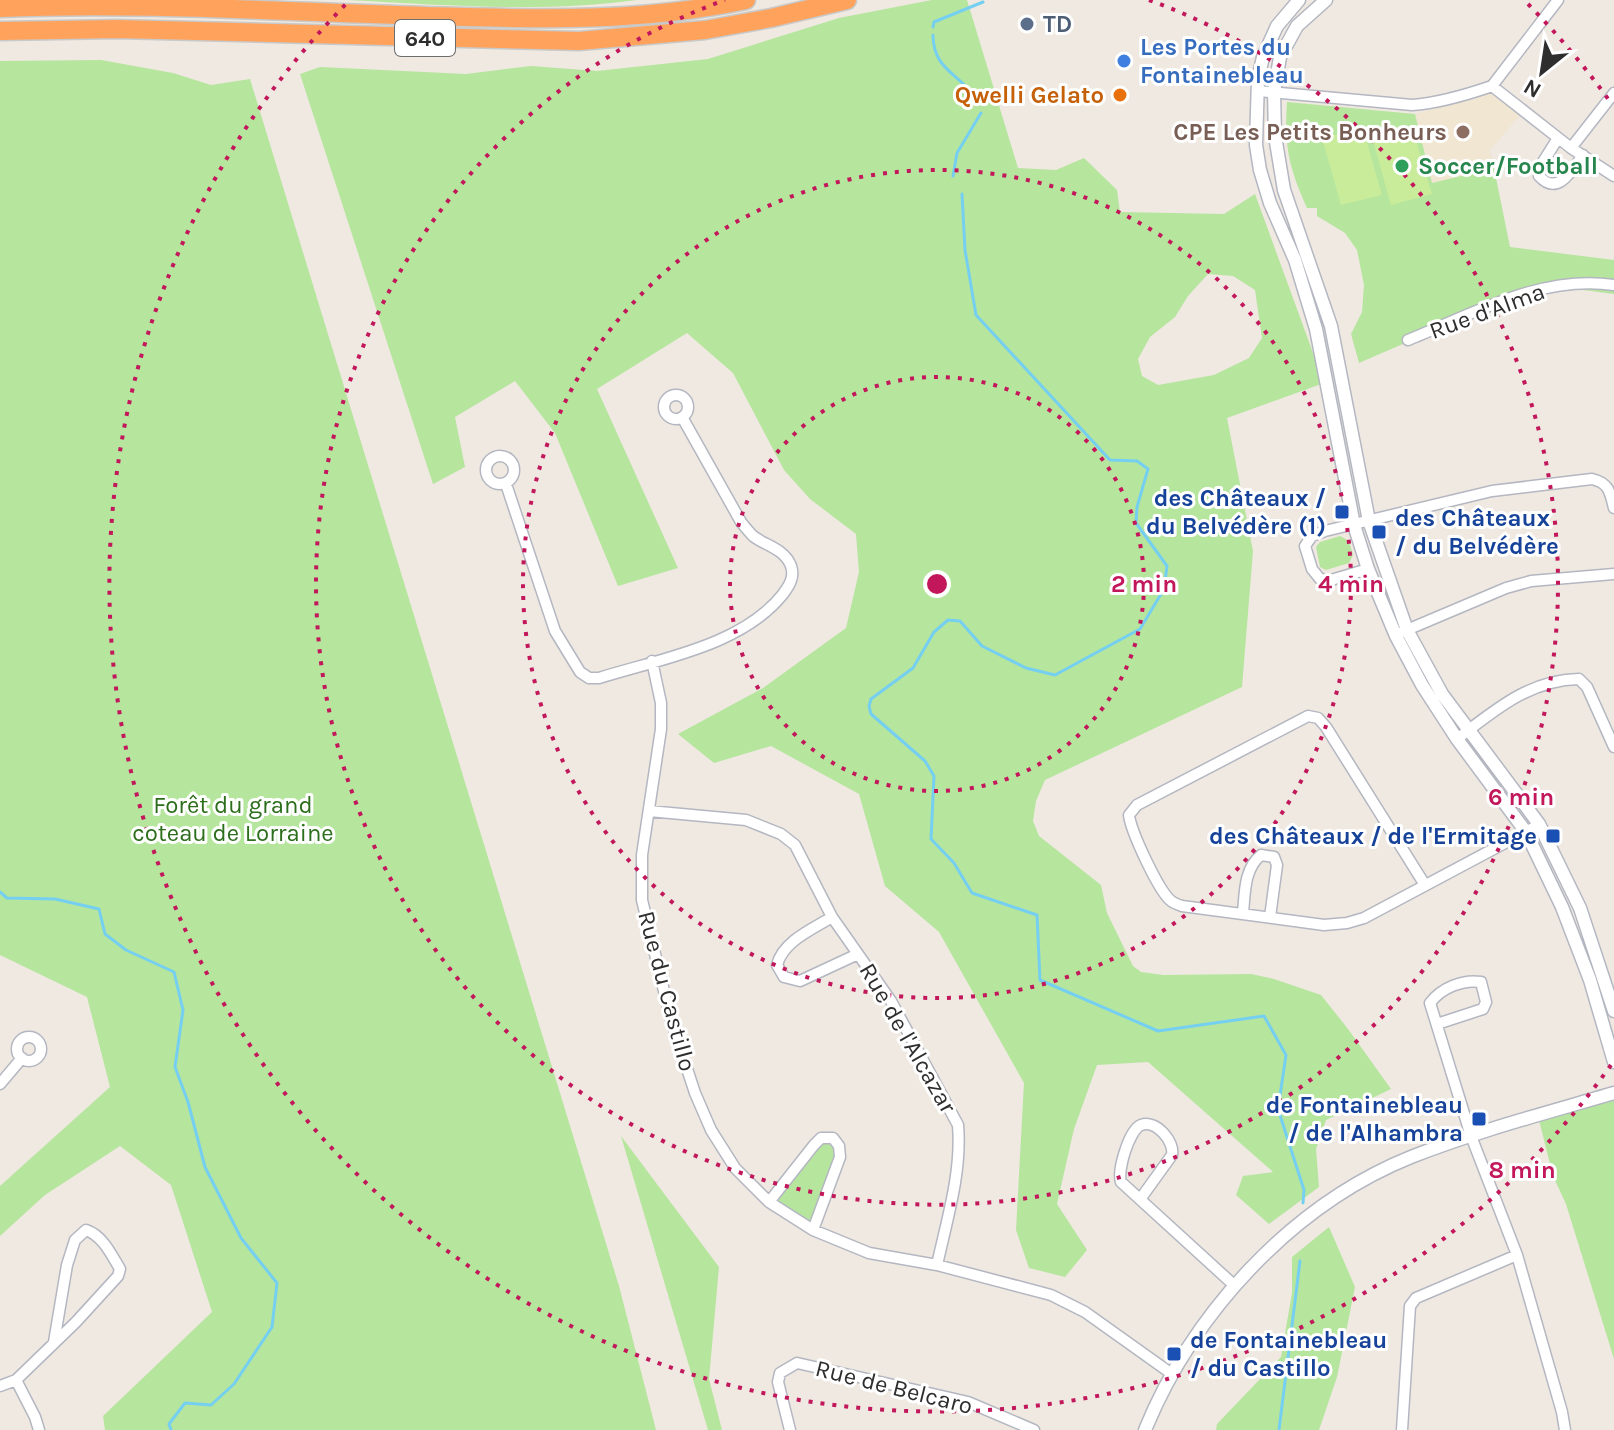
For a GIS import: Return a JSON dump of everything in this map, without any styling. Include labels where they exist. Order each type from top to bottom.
[{"type":"highway","name":"640","points":[[0,8],[93,6],[559,19],[660,13],[746,0]]},
{"type":"highway","name":"640","points":[[0,31],[108,29],[579,41],[713,28],[847,0]]},
{"type":"street","points":[[1299,0],[1281,20],[1269,42],[1261,65],[1255,124],[1260,170],[1270,203],[1295,260],[1316,329],[1354,525],[1368,569],[1401,633],[1422,685],[1457,739],[1526,832],[1562,907],[1590,980],[1614,1062]]},
{"type":"street","points":[[1326,0],[1305,16],[1287,42],[1278,64],[1274,92],[1278,162],[1284,190],[1331,326],[1369,521],[1401,633],[1442,694],[1539,824],[1609,974],[1614,1011]]},
{"type":"street","points":[[1258,91],[1412,105],[1433,104],[1492,86],[1558,0]]},
{"type":"street","points":[[1492,86],[1571,148],[1614,176]]},
{"type":"street","points":[[1571,148],[1614,93]]},
{"type":"street","points":[[1558,138],[1540,169],[1539,176],[1544,181],[1551,184],[1564,181],[1583,155]]},
{"type":"street","name":"Rue d'Alma","points":[[1408,340],[1546,287],[1572,283],[1614,285]]},
{"type":"street","points":[[506,484],[555,631],[580,672],[589,678],[599,678],[721,640],[759,618],[790,586],[793,571],[779,551],[753,536],[741,522],[682,417]]},
{"type":"street","points":[[1368,569],[1331,580],[1320,579],[1312,569],[1305,546],[1312,536],[1492,491],[1592,479],[1602,481],[1608,487],[1614,508]]},
{"type":"street","points":[[1401,633],[1506,588],[1531,581],[1614,574]]},
{"type":"street","name":"Rue du Castillo","points":[[652,661],[661,703],[661,729],[642,855],[642,900],[671,1020],[695,1093],[711,1130],[735,1168],[769,1202],[813,1230],[869,1253],[937,1265],[1051,1295],[1085,1312],[1172,1374]]},
{"type":"street","points":[[1457,739],[1508,701],[1536,686],[1563,679],[1579,679],[1587,687],[1614,747]]},
{"type":"street","points":[[1425,885],[1318,718],[1308,716],[1137,805],[1129,815],[1131,827],[1171,901],[1182,906],[1324,925],[1364,918],[1539,824]]},
{"type":"street","name":"Rue de l'Alcazar","points":[[649,811],[746,820],[781,834],[795,845],[832,917],[891,1001],[958,1125],[960,1147],[956,1174],[937,1265]]},
{"type":"street","points":[[1243,913],[1248,873],[1261,855],[1274,857],[1277,865],[1270,917]]},
{"type":"street","name":"Rue de l'Alcazar","points":[[832,917],[780,953],[777,965],[784,977],[800,981],[858,954]]},
{"type":"street","points":[[1590,980],[1609,974]]},
{"type":"street","points":[[1437,1024],[1483,1009],[1486,1002],[1481,982],[1467,980],[1436,994],[1430,1003],[1471,1136],[1517,1255],[1565,1430]]},
{"type":"street","points":[[0,1084],[22,1058]]},
{"type":"street","points":[[1145,1430],[1172,1374],[1235,1286],[1302,1223],[1363,1181],[1409,1158],[1614,1093]]},
{"type":"street","points":[[1141,1198],[1172,1155],[1173,1149],[1167,1136],[1148,1124],[1142,1124],[1133,1132],[1118,1175],[1121,1182],[1235,1286]]},
{"type":"street","points":[[769,1202],[821,1138],[833,1138],[839,1146],[840,1157],[813,1230]]},
{"type":"street","points":[[0,1386],[16,1380],[54,1342],[118,1276],[120,1269],[108,1249],[95,1233],[86,1230],[75,1240],[67,1265],[54,1342]]},
{"type":"street","points":[[1400,1428],[1410,1306],[1416,1298],[1517,1255]]},
{"type":"street","name":"Rue de Belcaro","points":[[790,1430],[778,1382],[780,1373],[797,1363],[968,1402],[1018,1426],[1034,1430]]},
{"type":"street","points":[[16,1380],[39,1430]]},
{"type":"shaded area","name":"CPE Les Petits Bonheurs","points":[[1492,93],[1520,115],[1490,150],[1494,168],[1432,183],[1415,114]]},
{"type":"green space","points":[[347,0],[637,0],[529,7]]},
{"type":"green space","points":[[932,0],[967,0],[1018,168],[1056,170],[1084,158],[1117,190],[1120,212],[1224,214],[1255,194],[1324,383],[1227,418],[1253,551],[1242,687],[1045,780],[1036,801],[1033,821],[1039,836],[1101,885],[1107,913],[1133,966],[1141,972],[1163,975],[1251,974],[1321,995],[1391,1089],[1326,1120],[1316,1149],[1319,1187],[1269,1224],[1236,1195],[1243,1176],[1273,1172],[1148,1062],[1097,1065],[1074,1129],[1057,1204],[1087,1250],[1065,1277],[1029,1268],[1016,1230],[1024,1083],[939,932],[885,886],[859,794],[771,746],[714,763],[678,734],[763,688],[846,628],[859,572],[856,534],[810,499],[784,470],[733,373],[687,333],[597,389],[678,568],[618,586],[555,433],[515,381],[455,417],[465,467],[433,484],[300,74],[320,67],[466,74],[531,66],[597,71],[708,59],[839,18]],"holes":[[[1208,274],[1233,276],[1255,290],[1262,338],[1249,358],[1214,375],[1158,385],[1142,376],[1138,359],[1150,337],[1175,317],[1188,296]]]},
{"type":"green space","name":"Forêt du grand coteau de Lorraine","points":[[101,60],[173,73],[211,85],[250,79],[619,1286],[656,1430],[105,1430],[103,1416],[212,1312],[171,1185],[120,1146],[45,1195],[0,1236],[0,1186],[110,1087],[87,997],[0,955],[0,61]]},
{"type":"green space","points":[[1287,102],[1415,114],[1432,183],[1494,168],[1510,247],[1614,260],[1614,294],[1553,286],[1518,294],[1359,363],[1351,334],[1362,312],[1364,285],[1357,250],[1345,233],[1317,216],[1317,208],[1307,208],[1289,156]]},
{"type":"green space","name":"Soccer/Football","points":[[1412,127],[1432,194],[1391,205],[1372,137]]},
{"type":"green space","name":"Soccer/Football","points":[[1363,128],[1382,195],[1341,205],[1322,138]]},
{"type":"green space","points":[[1340,536],[1349,541],[1353,555],[1349,563],[1326,570],[1320,567],[1316,547],[1320,542]]},
{"type":"green space","points":[[1614,1089],[1614,1359],[1566,1204],[1553,1176],[1536,1108]]},
{"type":"green space","points":[[621,1136],[719,1267],[709,1379],[722,1430],[708,1430]]},
{"type":"green space","points":[[821,1138],[839,1146],[813,1230],[769,1202]]},
{"type":"green space","points":[[1329,1227],[1355,1287],[1337,1377],[1319,1430],[1216,1430],[1217,1424],[1281,1357],[1292,1293],[1292,1257]]},
{"type":"waterway","points":[[933,27],[934,22],[983,2]]},
{"type":"waterway","points":[[933,35],[937,56],[975,97]]},
{"type":"waterway","points":[[953,176],[957,153],[981,113]]},
{"type":"waterway","points":[[962,194],[965,250],[976,315],[1110,460],[1137,461],[1148,469],[1137,507],[1136,523],[1167,566],[1164,589],[1140,629],[1055,675],[1026,668],[982,646],[960,621],[948,620],[934,632],[913,668],[871,699],[871,714],[925,761],[934,776],[931,839],[954,863],[972,893],[1037,915],[1040,980],[1158,1031],[1264,1016],[1286,1055],[1278,1109],[1304,1190],[1303,1203]]},
{"type":"waterway","points":[[0,892],[7,898],[55,899],[99,909],[105,934],[126,950],[174,972],[183,1010],[175,1067],[205,1167],[241,1238],[277,1283],[272,1327],[234,1384],[211,1405],[185,1403],[169,1424],[171,1430]]},
{"type":"waterway","points":[[1279,1430],[1300,1261]]},
{"type":"place","name":"TD","points":[[1027,24]]},
{"type":"place","name":"Les Portes du Fontainebleau","points":[[1124,61]]},
{"type":"place","name":"Qwelli Gelato","points":[[1120,95]]},
{"type":"place","name":"CPE Les Petits Bonheurs","points":[[1463,132]]},
{"type":"place","name":"Soccer/Football","points":[[1402,166]]},
{"type":"place","name":"des Châteaux / du Belvédère (1)","points":[[1342,512]]},
{"type":"place","name":"des Châteaux / du Belvédère","points":[[1379,532]]},
{"type":"place","name":"des Châteaux / de l'Ermitage","points":[[1553,836]]},
{"type":"place","name":"de Fontainebleau / de l'Alhambra","points":[[1479,1119]]},
{"type":"place","name":"de Fontainebleau / du Castillo","points":[[1174,1354]]}]
